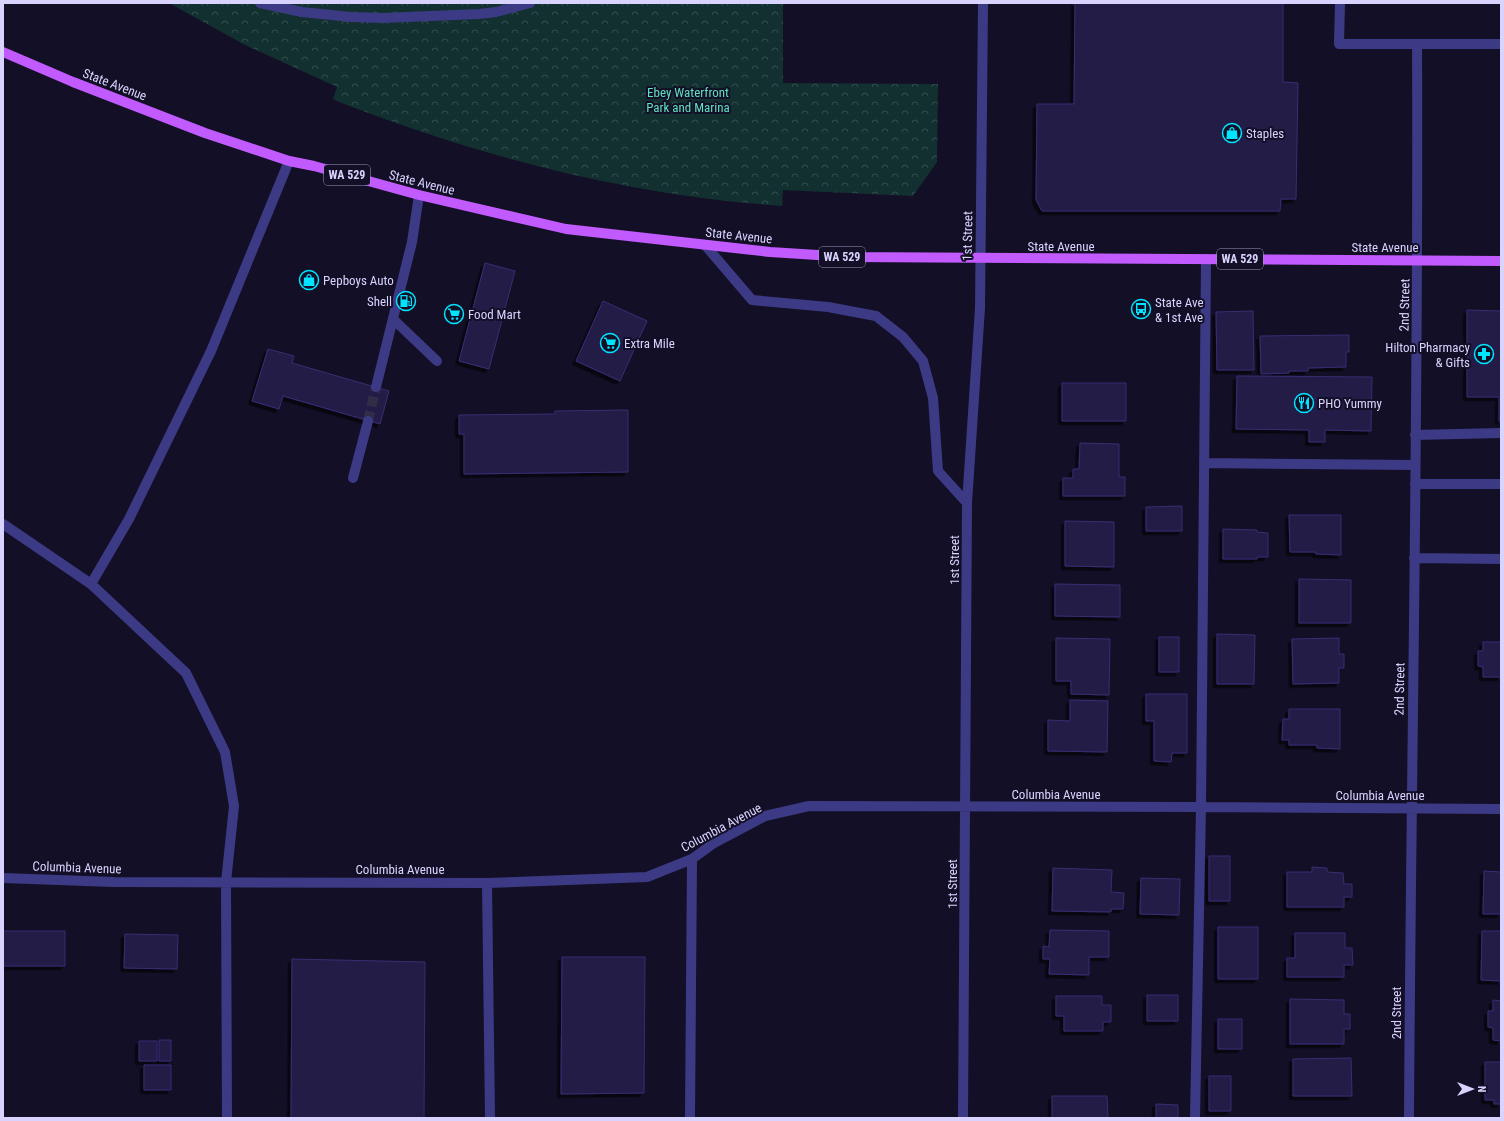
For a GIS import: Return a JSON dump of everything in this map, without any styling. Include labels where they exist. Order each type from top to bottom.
[{"type":"main road","name":"State Avenue","points":[[3,52],[73,82],[198,130],[289,161],[314,166],[419,195],[566,230],[770,252],[849,257],[1501,261]]},
{"type":"street","points":[[260,3],[302,12],[351,17],[383,18],[478,14],[496,12],[530,3]]},
{"type":"street","name":"1st Street","points":[[963,1118],[967,503],[980,308],[983,3]]},
{"type":"street","points":[[1340,3],[1340,44],[1501,44]]},
{"type":"street","name":"2nd Street","points":[[1409,1118],[1411,808],[1418,260],[1417,44]]},
{"type":"street","points":[[91,584],[129,519],[210,351],[289,161]]},
{"type":"street","points":[[376,387],[412,242],[419,195]]},
{"type":"street","points":[[705,245],[752,300],[828,307],[876,316],[903,336],[923,362],[934,398],[938,471],[967,503]]},
{"type":"street","points":[[1195,1118],[1206,259]]},
{"type":"street","points":[[393,320],[437,360]]},
{"type":"street","points":[[353,478],[368,420]]},
{"type":"street","points":[[1415,435],[1500,433]]},
{"type":"street","points":[[1204,463],[1415,465]]},
{"type":"street","points":[[1415,484],[1501,484]]},
{"type":"street","points":[[3,524],[91,584],[186,674],[225,752],[234,806],[226,882],[227,1118]]},
{"type":"street","points":[[1414,558],[1501,558]]},
{"type":"street","name":"Columbia Avenue","points":[[3,878],[112,882],[488,883],[647,877],[692,859],[714,843],[765,816],[809,806],[1501,809]]},
{"type":"street","points":[[690,1118],[692,859]]},
{"type":"street","points":[[488,883],[490,1118]]},
{"type":"green space","name":"Ebey Waterfront Park and Marina","points":[[169,3],[783,3],[783,83],[938,84],[937,162],[913,196],[783,190],[782,206],[724,201],[612,183],[502,157],[394,122],[339,102],[333,99],[337,87],[245,45]]},
{"type":"building","points":[[1075,3],[1283,3],[1283,82],[1298,83],[1296,199],[1281,199],[1280,211],[1042,211],[1036,200],[1037,104],[1074,104]]},
{"type":"building","points":[[485,263],[515,271],[489,369],[459,361]]},
{"type":"building","points":[[603,301],[647,321],[620,381],[576,361]]},
{"type":"building","name":"Hilton Pharmacy & Gifts","points":[[1467,310],[1501,311],[1501,421],[1499,421],[1499,397],[1467,397]]},
{"type":"building","points":[[1253,311],[1254,370],[1217,370],[1216,312]]},
{"type":"building","points":[[1349,335],[1349,352],[1346,352],[1346,367],[1308,368],[1308,371],[1289,371],[1289,373],[1261,374],[1260,336]]},
{"type":"building","points":[[268,349],[294,356],[292,363],[389,391],[380,424],[283,396],[279,409],[252,401]]},
{"type":"building","name":"PHO Yummy","points":[[1237,376],[1372,377],[1371,431],[1325,430],[1325,442],[1309,442],[1309,430],[1236,429]]},
{"type":"building","points":[[1062,383],[1126,383],[1126,421],[1062,421]]},
{"type":"building","points":[[628,410],[628,472],[464,474],[464,434],[459,434],[459,415],[555,414],[555,411]]},
{"type":"building","points":[[1080,443],[1119,444],[1119,477],[1125,477],[1125,496],[1063,496],[1063,478],[1073,478],[1073,469],[1079,469]]},
{"type":"building","points":[[1182,506],[1182,531],[1146,531],[1146,507]]},
{"type":"building","points":[[1289,515],[1341,515],[1341,555],[1316,554],[1315,552],[1290,552]]},
{"type":"building","points":[[1065,521],[1114,522],[1114,567],[1065,566]]},
{"type":"building","points":[[1223,529],[1257,530],[1257,532],[1268,533],[1268,557],[1257,557],[1257,559],[1223,559]]},
{"type":"building","points":[[1299,579],[1351,580],[1351,623],[1299,623]]},
{"type":"building","points":[[1055,584],[1120,585],[1120,617],[1055,616]]},
{"type":"building","points":[[1217,634],[1255,635],[1254,684],[1217,684]]},
{"type":"building","points":[[1159,637],[1179,637],[1179,672],[1159,672]]},
{"type":"building","points":[[1056,638],[1110,639],[1109,695],[1071,694],[1071,681],[1056,681]]},
{"type":"building","points":[[1339,638],[1339,654],[1344,654],[1344,668],[1339,668],[1339,683],[1293,684],[1292,639]]},
{"type":"building","points":[[1483,642],[1501,642],[1501,677],[1483,677],[1483,667],[1478,666],[1478,651],[1483,651]]},
{"type":"building","points":[[1146,694],[1187,694],[1187,753],[1172,753],[1171,762],[1154,761],[1154,721],[1146,721]]},
{"type":"building","points":[[1070,700],[1108,701],[1107,752],[1048,751],[1048,720],[1070,721]]},
{"type":"building","points":[[1289,709],[1340,709],[1340,749],[1317,748],[1317,745],[1289,745],[1289,740],[1282,740],[1283,719],[1289,719]]},
{"type":"building","points":[[1209,856],[1230,856],[1230,901],[1209,901]]},
{"type":"building","points":[[1312,867],[1327,868],[1327,872],[1343,873],[1344,884],[1352,884],[1352,897],[1344,897],[1344,907],[1287,907],[1287,872],[1312,872]]},
{"type":"building","points":[[1053,868],[1112,870],[1111,892],[1124,893],[1123,909],[1111,909],[1111,912],[1052,911]]},
{"type":"building","points":[[1484,871],[1501,872],[1501,914],[1483,914]]},
{"type":"building","points":[[1141,878],[1180,879],[1179,915],[1140,914]]},
{"type":"building","points":[[1218,927],[1258,927],[1258,979],[1218,979]]},
{"type":"building","points":[[1050,930],[1109,931],[1109,957],[1089,957],[1089,975],[1049,974],[1050,959],[1043,959],[1043,946],[1049,947]]},
{"type":"building","points":[[3,931],[65,931],[65,966],[3,966]]},
{"type":"building","points":[[1482,931],[1501,931],[1501,981],[1481,980]]},
{"type":"building","points":[[1295,933],[1345,933],[1345,948],[1352,948],[1353,965],[1344,965],[1344,977],[1287,977],[1287,958],[1295,958]]},
{"type":"building","points":[[125,934],[178,935],[177,969],[124,968]]},
{"type":"building","points":[[562,957],[645,957],[644,1093],[561,1094]]},
{"type":"building","points":[[292,959],[425,962],[424,1118],[291,1118]]},
{"type":"building","points":[[1147,995],[1178,995],[1178,1021],[1147,1021]]},
{"type":"building","points":[[1056,996],[1102,996],[1102,1005],[1111,1005],[1111,1022],[1103,1022],[1103,1031],[1064,1031],[1064,1016],[1056,1016]]},
{"type":"building","points":[[1290,999],[1344,1000],[1344,1014],[1350,1014],[1350,1029],[1344,1029],[1344,1044],[1290,1044]]},
{"type":"building","points":[[1493,1000],[1501,1001],[1501,1041],[1493,1040],[1493,1028],[1488,1027],[1488,1011],[1493,1011]]},
{"type":"building","points":[[1218,1019],[1242,1019],[1242,1049],[1218,1049]]},
{"type":"building","points":[[159,1040],[171,1040],[171,1061],[159,1061]]},
{"type":"building","points":[[139,1041],[157,1041],[157,1061],[139,1061]]},
{"type":"building","points":[[1351,1058],[1352,1096],[1293,1096],[1293,1059]]},
{"type":"building","points":[[1485,1062],[1501,1062],[1501,1104],[1494,1104],[1494,1100],[1485,1100]]},
{"type":"building","points":[[144,1065],[171,1065],[171,1090],[144,1090]]},
{"type":"building","points":[[1209,1076],[1231,1076],[1231,1111],[1209,1111]]},
{"type":"building","points":[[1052,1096],[1107,1096],[1108,1118],[1052,1118]]},
{"type":"building","points":[[1156,1104],[1178,1105],[1178,1118],[1156,1118]]},
{"type":"tunnel","points":[[368,421],[376,387]]},
{"type":"place","name":"Staples","points":[[1232,133]]},
{"type":"place","name":"Pepboys Auto","points":[[309,280]]},
{"type":"place","name":"Shell","points":[[406,301]]},
{"type":"place","name":"State Ave & 1st Ave","points":[[1141,309]]},
{"type":"place","name":"Food Mart","points":[[454,314]]},
{"type":"place","name":"Extra Mile","points":[[610,343]]},
{"type":"place","name":"Hilton Pharmacy & Gifts","points":[[1484,354]]},
{"type":"place","name":"PHO Yummy","points":[[1304,403]]}]
